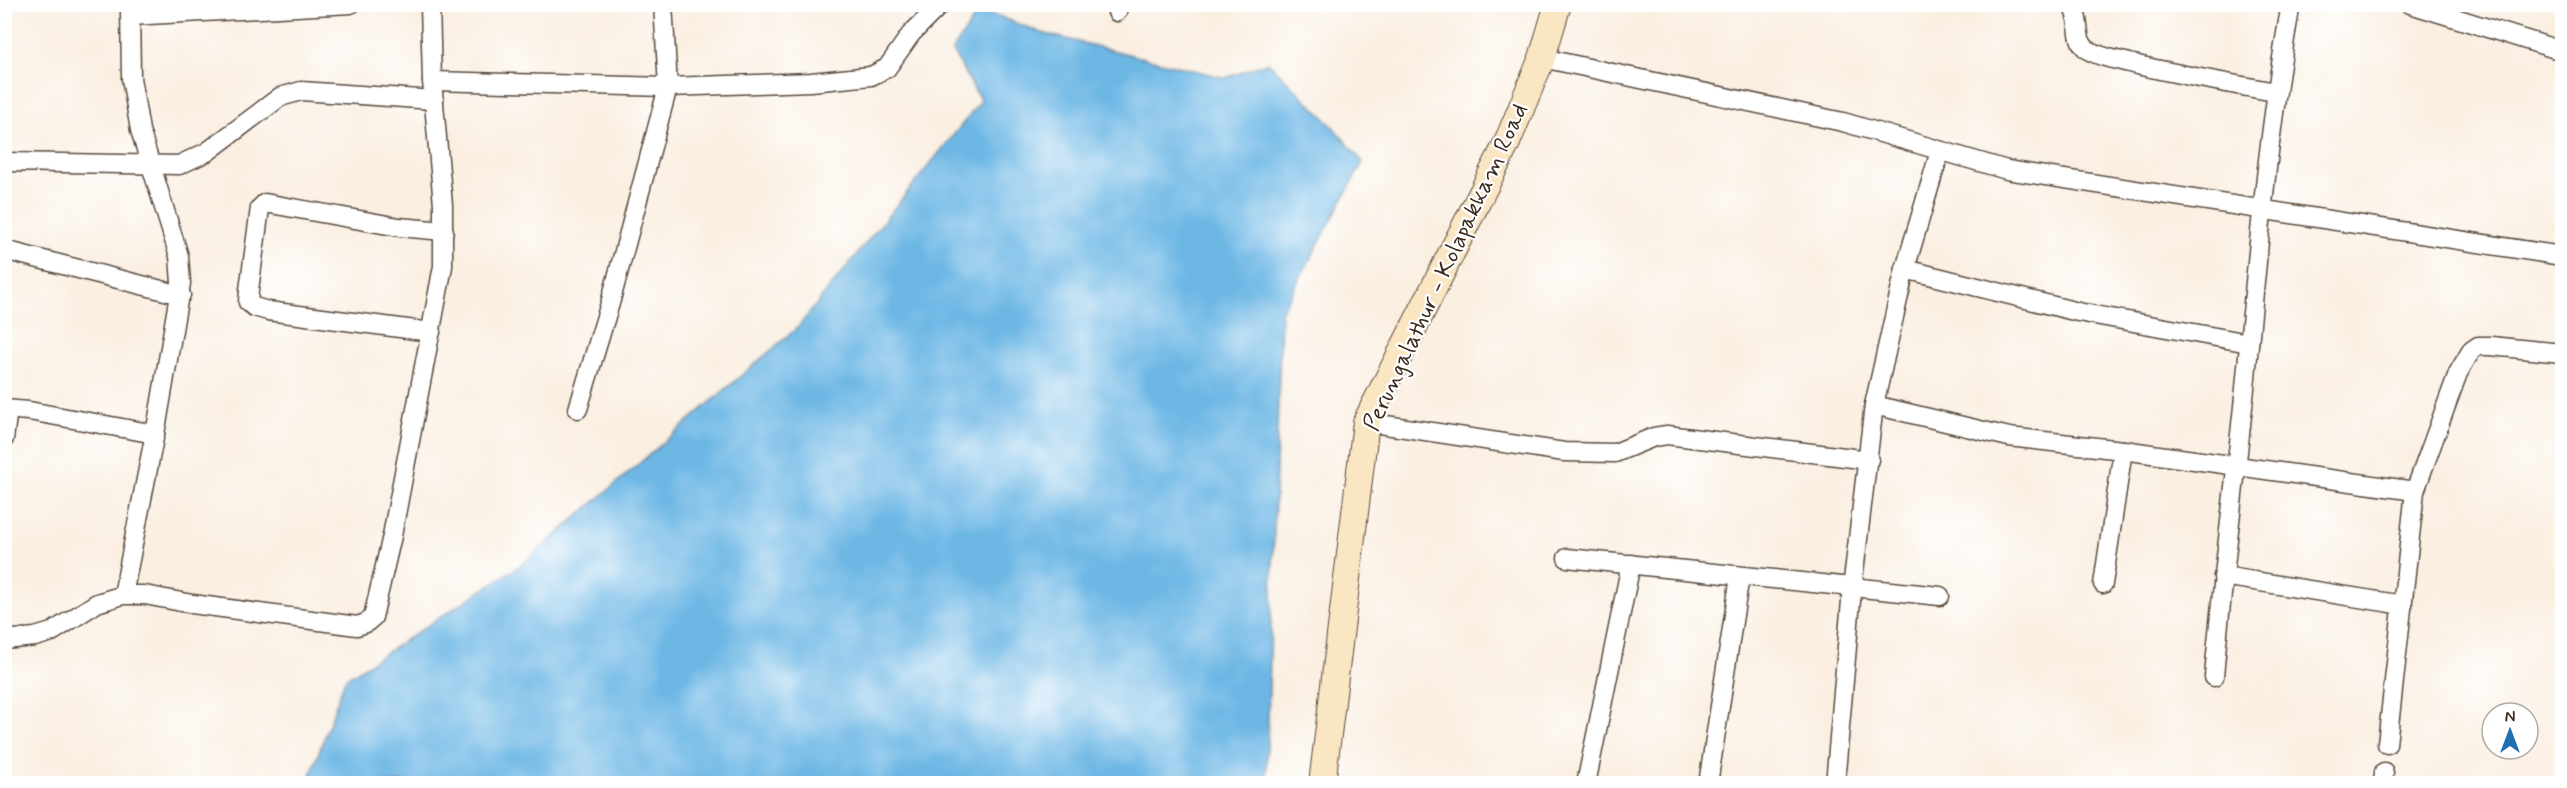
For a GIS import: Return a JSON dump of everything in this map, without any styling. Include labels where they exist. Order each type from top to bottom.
[{"type":"main road","name":"Perungalathur - Kolapakkam Road","points":[[1322,783],[1366,422],[1506,145],[1542,58],[1558,4]]},
{"type":"street","points":[[123,595],[181,295],[179,256],[140,130],[131,78],[130,10],[351,4]]},
{"type":"street","points":[[4,640],[35,637],[52,632],[97,603],[123,595],[145,595],[357,626],[373,617],[392,536],[443,266],[444,231],[432,81],[430,4]]},
{"type":"street","points":[[578,409],[611,300],[668,87],[663,4]]},
{"type":"street","points":[[432,81],[668,87],[811,82],[871,76],[886,68],[911,34],[940,4]]},
{"type":"street","points":[[2070,4],[2078,14],[2081,41],[2086,50],[2168,72],[2275,92]]},
{"type":"street","points":[[2214,677],[2275,92],[2291,4]]},
{"type":"street","points":[[2410,4],[2562,51]]},
{"type":"street","points":[[1542,58],[1843,122],[2007,170],[2562,256]]},
{"type":"street","points":[[4,162],[179,165],[207,152],[280,97],[301,91],[434,100]]},
{"type":"street","points":[[1835,783],[1852,589],[1874,405],[1905,269],[1940,151]]},
{"type":"street","points":[[431,332],[254,308],[248,302],[250,280],[260,208],[264,203],[399,227],[444,231]]},
{"type":"street","points":[[4,250],[181,295]]},
{"type":"street","points":[[1905,269],[2078,312],[2249,343]]},
{"type":"street","points":[[2387,744],[2415,491],[2457,373],[2471,351],[2478,346],[2562,353]]},
{"type":"street","points":[[1874,405],[2009,437],[2123,450],[2237,468],[2415,491]]},
{"type":"street","points":[[4,439],[6,409],[155,434]]},
{"type":"street","points":[[1366,422],[1564,452],[1615,453],[1654,437],[1667,435],[1869,460]]},
{"type":"street","points":[[2103,584],[2123,450]]},
{"type":"street","points":[[1567,558],[1852,589],[1940,596]]},
{"type":"street","points":[[1586,783],[1631,564]]},
{"type":"street","points":[[1708,783],[1740,576]]},
{"type":"street","points":[[2223,576],[2403,605]]},
{"type":"water","points":[[980,9],[1042,33],[1226,78],[1268,62],[1328,121],[1363,162],[1281,313],[1266,783],[308,783],[345,679],[521,565],[798,327],[981,101],[952,51]]}]
